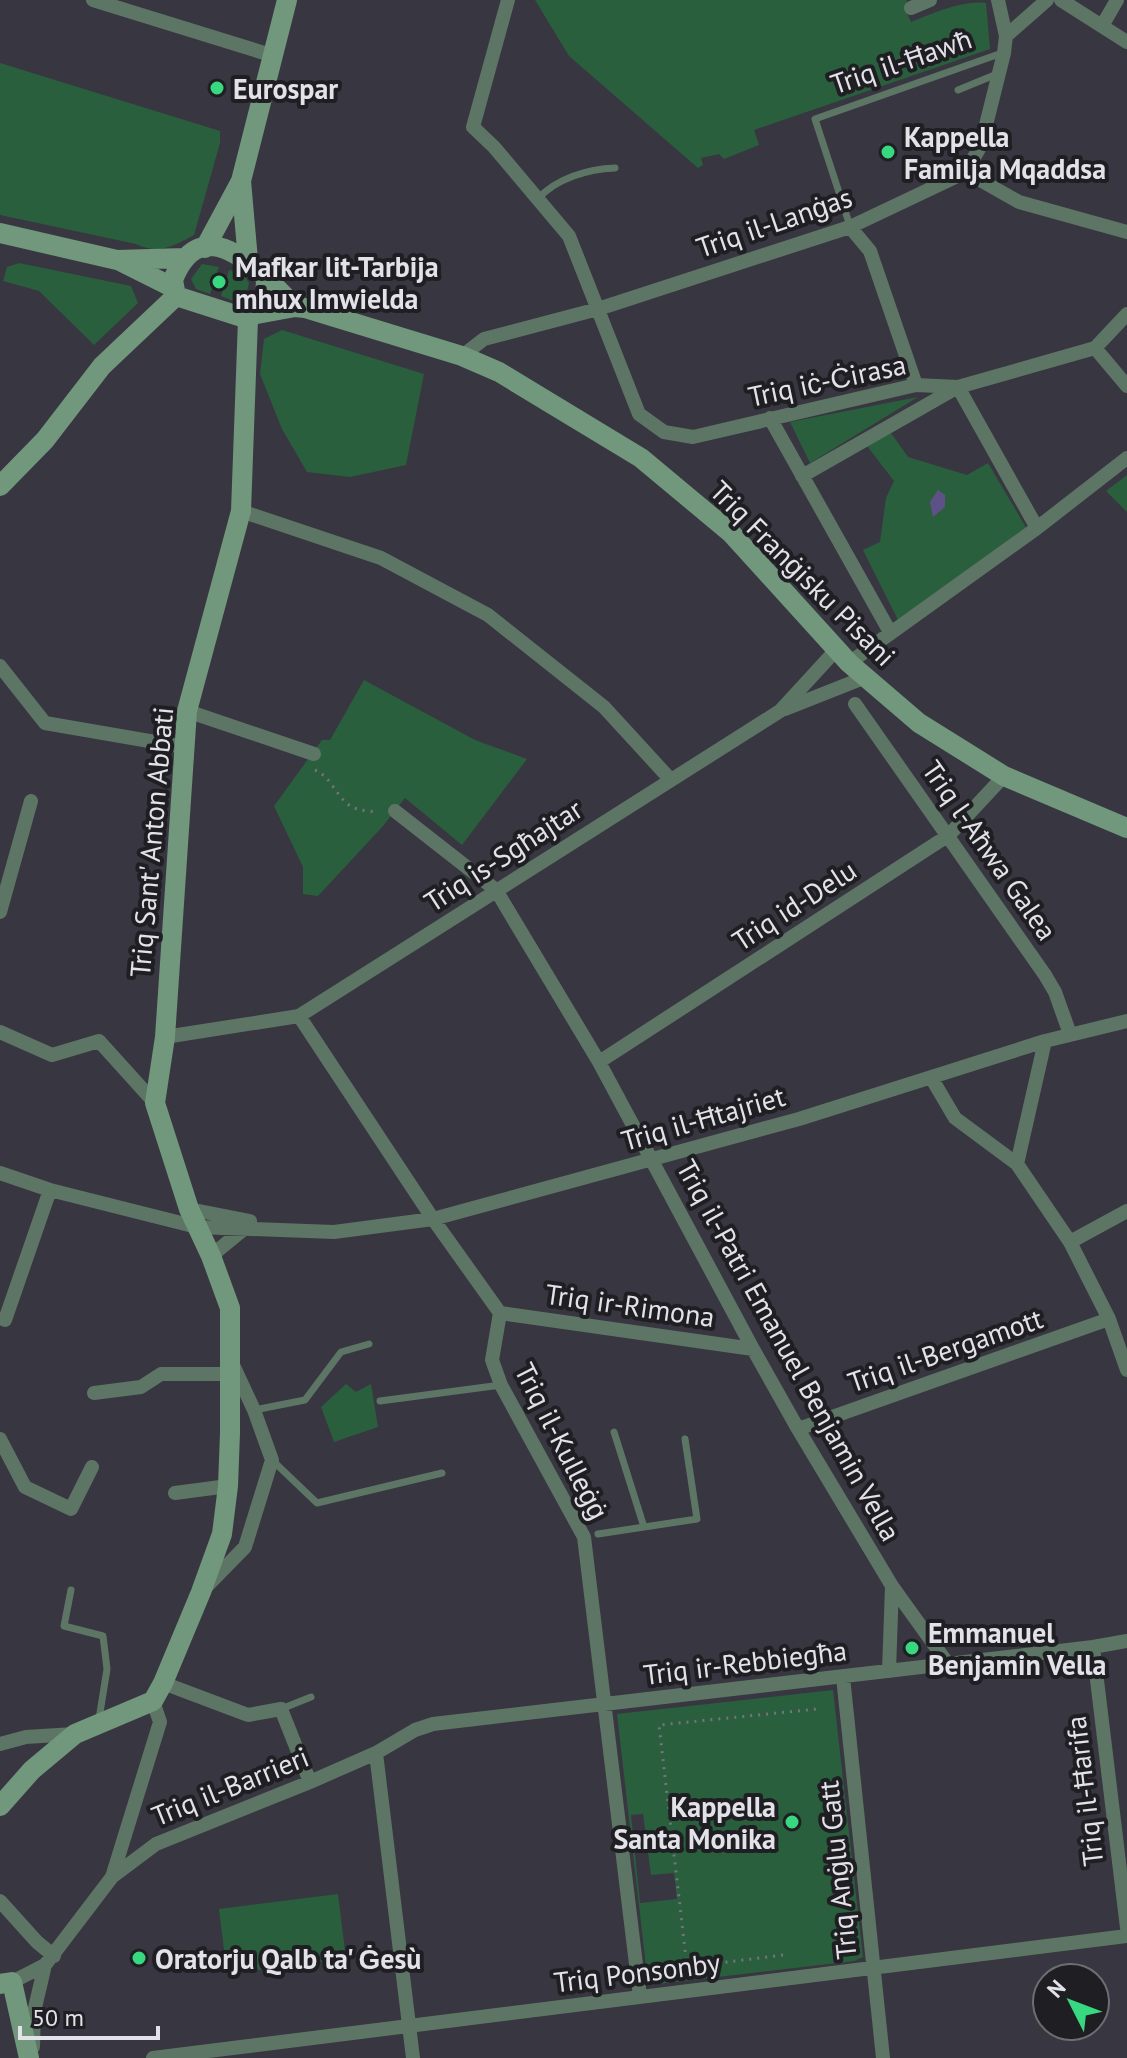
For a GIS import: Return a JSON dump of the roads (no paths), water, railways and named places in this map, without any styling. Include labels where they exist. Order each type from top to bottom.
[{"type":"street","points":[[93,0],[274,56]]},
{"type":"street","points":[[205,248],[241,181],[287,0]]},
{"type":"street","name":"Triq iċ-Ċirasa","points":[[508,0],[473,127],[494,147],[569,236],[639,414],[651,425],[664,432],[693,437],[916,385],[958,387],[1095,348]]},
{"type":"street","points":[[911,8],[930,0]]},
{"type":"street","points":[[998,0],[1006,36],[1004,53],[981,145],[966,172],[1019,202],[1127,232]]},
{"type":"street","points":[[1006,36],[1047,0]]},
{"type":"street","points":[[1061,0],[1127,42]]},
{"type":"street","points":[[1102,26],[1117,0]]},
{"type":"street","name":"Triq il-Lanġas","points":[[462,356],[484,339],[598,309],[850,227],[966,172]]},
{"type":"street","points":[[241,181],[248,260]]},
{"type":"street","name":"Triq il-Ħawħ","points":[[850,227],[870,251],[916,385]]},
{"type":"street","points":[[0,233],[117,260],[185,258],[205,248],[227,250],[248,260]]},
{"type":"street","points":[[175,292],[173,280],[185,258]]},
{"type":"street","points":[[117,260],[175,292],[253,317]]},
{"type":"street","name":"Triq Franġisku Pisani","points":[[248,260],[295,307],[462,356],[499,372],[641,458],[731,533],[843,656],[919,723],[954,748],[1004,776],[1127,828]]},
{"type":"street","name":"Triq Sant' Anton Abbati","points":[[112,1877],[160,1722],[158,1692],[222,1534],[228,1486],[230,1308],[193,1218],[155,1103],[165,1037],[187,711],[241,511],[253,317],[266,294],[266,277]]},
{"type":"street","points":[[0,486],[45,440],[102,366],[175,292]]},
{"type":"street","name":"Triq Franġisku Pisani","points":[[253,317],[295,307]]},
{"type":"street","points":[[1127,314],[1095,348],[1127,386]]},
{"type":"street","points":[[802,476],[958,387],[1037,528]]},
{"type":"street","points":[[770,418],[890,632]]},
{"type":"street","name":"Triq is-Sgħajtar","points":[[165,1037],[299,1016],[780,711],[843,656],[890,632],[1037,528],[1127,458]]},
{"type":"street","points":[[241,511],[381,558],[488,615],[604,707],[670,779]]},
{"type":"street","points":[[0,666],[45,723],[184,747]]},
{"type":"street","points":[[780,711],[866,677]]},
{"type":"street","name":"Triq l-Aħwa Galea","points":[[855,704],[1045,975],[1055,992],[1070,1034]]},
{"type":"street","points":[[187,711],[312,754]]},
{"type":"street","name":"Triq id-Delu","points":[[599,1062],[949,835],[1004,776]]},
{"type":"street","points":[[0,912],[31,801]]},
{"type":"street","points":[[396,812],[496,890]]},
{"type":"street","points":[[1098,816],[1127,817]]},
{"type":"street","name":"Triq il-Patri Emanuel Benjamin Vella","points":[[496,890],[599,1062],[798,1429],[892,1586],[948,1664]]},
{"type":"street","points":[[299,1016],[433,1219],[500,1313]]},
{"type":"street","name":"Triq il-Ħtajriet","points":[[193,1218],[334,1232],[433,1219],[652,1160],[932,1079],[1045,1041],[1127,1021]]},
{"type":"street","points":[[0,1032],[52,1055],[99,1041],[155,1103]]},
{"type":"street","points":[[1017,1164],[1045,1041]]},
{"type":"street","points":[[932,1079],[955,1118],[1017,1164],[1070,1242],[1109,1319],[1127,1370]]},
{"type":"street","name":"Triq il-Ħtajriet","points":[[0,1173],[50,1190],[193,1218],[245,1228],[285,1228]]},
{"type":"street","points":[[5,1320],[50,1190]]},
{"type":"street","points":[[1070,1242],[1127,1211]]},
{"type":"street","points":[[211,1256],[245,1228]]},
{"type":"street","name":"Triq ir-Rimona","points":[[500,1313],[753,1349]]},
{"type":"street","name":"Triq il-Kulleġġ","points":[[500,1313],[492,1360],[501,1385],[584,1537],[607,1704],[640,1997]]},
{"type":"street","name":"Triq il-Bergamott","points":[[798,1429],[1109,1319]]},
{"type":"street","points":[[94,1393],[141,1387],[161,1374],[230,1368]]},
{"type":"street","name":"Triq Sant' Anton Abbati","points":[[201,1592],[245,1547],[272,1460],[254,1410],[230,1368]]},
{"type":"street","points":[[0,1439],[25,1487],[71,1509],[92,1467]]},
{"type":"street","points":[[175,1493],[228,1486]]},
{"type":"street","name":"Triq il-Patri Emanuel Benjamin Vella","points":[[889,1671],[892,1586]]},
{"type":"street","name":"Triq ir-Rebbiegħa","points":[[376,1753],[415,1730],[433,1724],[1127,1641]]},
{"type":"street","name":"Triq il-Ħarifa","points":[[1093,1647],[1127,1928]]},
{"type":"street","name":"Triq Anġlu Gatt","points":[[843,1677],[883,2058]]},
{"type":"street","points":[[0,1744],[26,1737],[75,1734],[158,1692],[248,1715],[281,1709],[310,1782]]},
{"type":"street","points":[[0,1806],[32,1770],[75,1734]]},
{"type":"street","points":[[376,1753],[413,2058]]},
{"type":"street","name":"Triq il-Barrieri","points":[[50,1961],[112,1877],[156,1844],[376,1753]]},
{"type":"street","points":[[0,1901],[50,1961]]},
{"type":"street","name":"Triq Ponsonby","points":[[162,2057],[1127,1936]]},
{"type":"street","points":[[30,2058],[6,1983],[50,1961]]},
{"type":"street","points":[[30,2058],[34,2012],[50,1961]]},
{"type":"lane","name":"Triq il-Ħawħ","points":[[850,227],[815,119],[1004,53]]},
{"type":"lane","points":[[958,90],[1000,73]]},
{"type":"lane","points":[[538,199],[544,191],[589,169],[615,168]]},
{"type":"lane","points":[[254,1410],[305,1400],[341,1352],[369,1344]]},
{"type":"lane","points":[[380,1401],[501,1385]]},
{"type":"lane","points":[[614,1432],[644,1527]]},
{"type":"lane","points":[[598,1534],[697,1519],[685,1439]]},
{"type":"lane","points":[[272,1460],[317,1503],[442,1473]]},
{"type":"lane","points":[[71,1590],[64,1626],[103,1636],[107,1669],[98,1725]]},
{"type":"lane","points":[[281,1709],[311,1697]]},
{"type":"place","name":"Eurospar","points":[[217,88]]},
{"type":"place","name":"Kappella Familja Mqaddsa","points":[[888,152]]},
{"type":"place","name":"Mafkar lit-Tarbija mhux Imwielda","points":[[219,282]]},
{"type":"place","name":"Emmanuel Benjamin Vella","points":[[912,1648]]},
{"type":"place","name":"Kappella Santa Monika","points":[[792,1822]]},
{"type":"place","name":"Oratorju Qalb ta' Ġesù","points":[[139,1958]]}]
